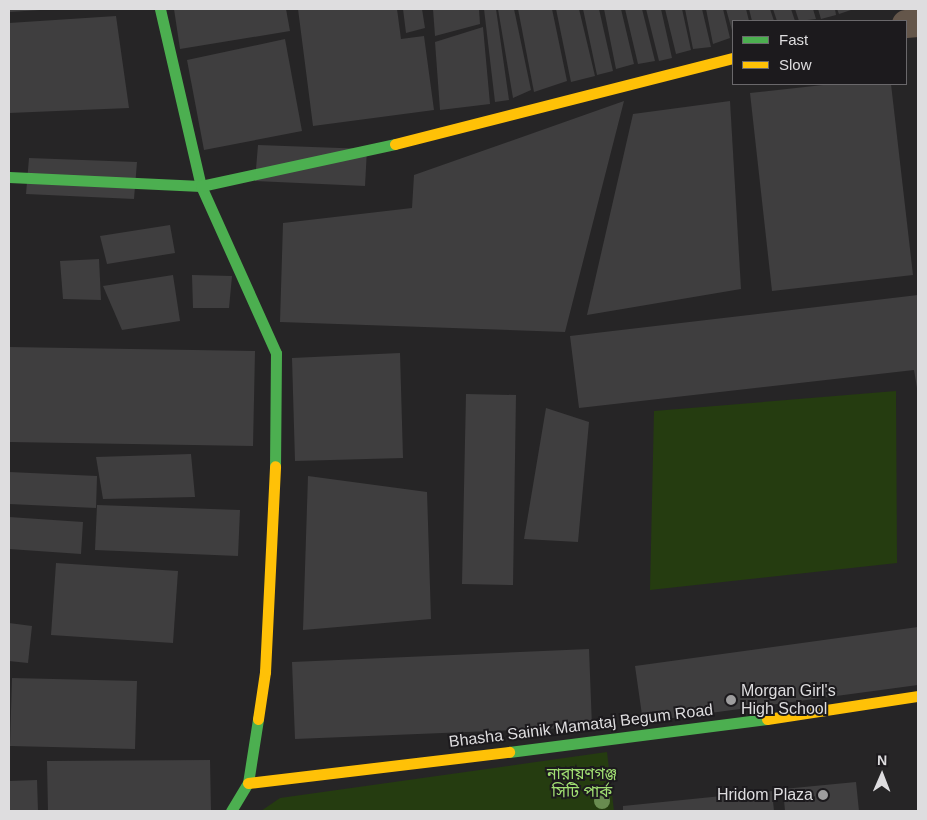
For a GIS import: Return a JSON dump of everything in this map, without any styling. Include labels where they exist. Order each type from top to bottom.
[{"type":"street","points":[[160,9],[201,186],[276,353],[275,504],[265,672],[248,783],[231,811]]},
{"type":"street","points":[[9,177],[201,186],[392,145],[732,58]]},
{"type":"street","name":"Bhasha Sainik Mamataj Begum Road","points":[[248,783],[702,728],[918,696]]},
{"type":"green space","points":[[896,391],[897,563],[650,590],[654,411]]},
{"type":"green space","name":"নারায়ণগঞ্জ সিটি পার্ক","points":[[607,752],[614,811],[261,811],[280,798]]},
{"type":"building","points":[[9,9],[41,9],[41,10],[9,12]]},
{"type":"building","points":[[174,9],[286,9],[290,31],[180,49]]},
{"type":"building","points":[[298,9],[397,9],[401,39],[424,36],[434,110],[313,126]]},
{"type":"building","points":[[403,9],[422,9],[425,28],[406,33]]},
{"type":"building","points":[[433,9],[479,9],[480,24],[435,36]]},
{"type":"building","points":[[484,9],[496,9],[509,100],[495,102]]},
{"type":"building","points":[[498,9],[514,9],[531,90],[513,98]]},
{"type":"building","points":[[518,9],[552,9],[567,81],[534,92]]},
{"type":"building","points":[[556,9],[579,9],[595,76],[571,82]]},
{"type":"building","points":[[583,9],[599,9],[613,71],[597,75]]},
{"type":"building","points":[[604,9],[621,9],[634,64],[616,69]]},
{"type":"building","points":[[625,9],[642,9],[655,61],[638,64]]},
{"type":"building","points":[[646,9],[661,9],[672,58],[659,61]]},
{"type":"building","points":[[665,9],[682,9],[691,50],[676,54]]},
{"type":"building","points":[[685,9],[702,9],[711,47],[693,49]]},
{"type":"building","points":[[706,9],[723,9],[730,38],[713,44]]},
{"type":"building","points":[[726,9],[746,9],[749,20],[732,20],[732,30]]},
{"type":"building","points":[[749,9],[770,9],[774,20],[752,20]]},
{"type":"building","points":[[773,9],[791,9],[795,20],[777,20]]},
{"type":"building","points":[[795,9],[813,9],[816,19],[799,20]]},
{"type":"building","points":[[818,9],[835,9],[836,15],[821,19]]},
{"type":"building","points":[[837,9],[854,9],[839,14]]},
{"type":"building","points":[[116,16],[129,108],[9,113],[9,23]]},
{"type":"building","points":[[483,27],[490,104],[440,110],[435,42]]},
{"type":"building","points":[[285,39],[302,131],[204,150],[187,60]]},
{"type":"building","points":[[823,85],[891,85],[913,275],[772,291],[750,93]]},
{"type":"building","points":[[624,101],[565,332],[280,322],[283,223],[412,208],[414,175]]},
{"type":"building","points":[[730,101],[741,289],[587,315],[633,114]]},
{"type":"building","points":[[258,145],[367,149],[365,186],[255,181]]},
{"type":"building","points":[[29,158],[137,162],[134,199],[26,194]]},
{"type":"building","points":[[170,225],[175,253],[107,264],[100,236]]},
{"type":"building","points":[[99,259],[101,300],[63,299],[60,261]]},
{"type":"building","points":[[173,275],[180,321],[122,330],[103,286]]},
{"type":"building","points":[[192,275],[232,276],[229,308],[193,308]]},
{"type":"building","points":[[918,295],[918,394],[914,370],[579,408],[570,336]]},
{"type":"building","points":[[9,347],[255,351],[253,446],[9,442]]},
{"type":"building","points":[[400,353],[403,458],[295,461],[292,358]]},
{"type":"building","points":[[466,394],[516,395],[513,585],[462,584]]},
{"type":"building","points":[[546,408],[589,422],[578,542],[524,539]]},
{"type":"building","points":[[191,454],[195,497],[103,499],[96,457]]},
{"type":"building","points":[[9,472],[97,476],[96,508],[9,504]]},
{"type":"building","points":[[308,476],[427,492],[431,619],[303,630]]},
{"type":"building","points":[[97,505],[240,510],[238,556],[95,550]]},
{"type":"building","points":[[9,517],[83,522],[81,554],[9,549]]},
{"type":"building","points":[[56,563],[178,571],[173,643],[51,635]]},
{"type":"building","points":[[9,623],[32,626],[28,663],[9,661]]},
{"type":"building","points":[[918,627],[918,685],[643,722],[635,666]]},
{"type":"building","points":[[589,649],[592,727],[295,739],[292,662]]},
{"type":"building","points":[[12,678],[137,681],[135,749],[10,746]]},
{"type":"building","points":[[210,760],[211,811],[48,811],[47,761]]},
{"type":"building","points":[[37,780],[38,811],[9,811],[9,781]]},
{"type":"building","points":[[856,782],[859,811],[785,811],[783,789]]},
{"type":"building","points":[[772,791],[774,811],[623,811],[623,806]]},
{"type":"traffic: fast","points":[[160,9],[201,186],[276,353],[275,466]]},
{"type":"traffic: fast","points":[[9,177],[201,186],[395,144]]},
{"type":"traffic: fast","points":[[231,811],[248,783],[258,719]]},
{"type":"traffic: fast","points":[[509,752],[767,719]]},
{"type":"traffic: slow","points":[[395,144],[732,58]]},
{"type":"traffic: slow","points":[[258,719],[265,672],[275,466]]},
{"type":"traffic: slow","points":[[767,719],[918,696]]},
{"type":"traffic: slow","points":[[248,783],[509,752]]},
{"type":"place","name":"Morgan Girl's High School","points":[[731,700]]},
{"type":"place","name":"Hridom Plaza","points":[[823,795]]}]
